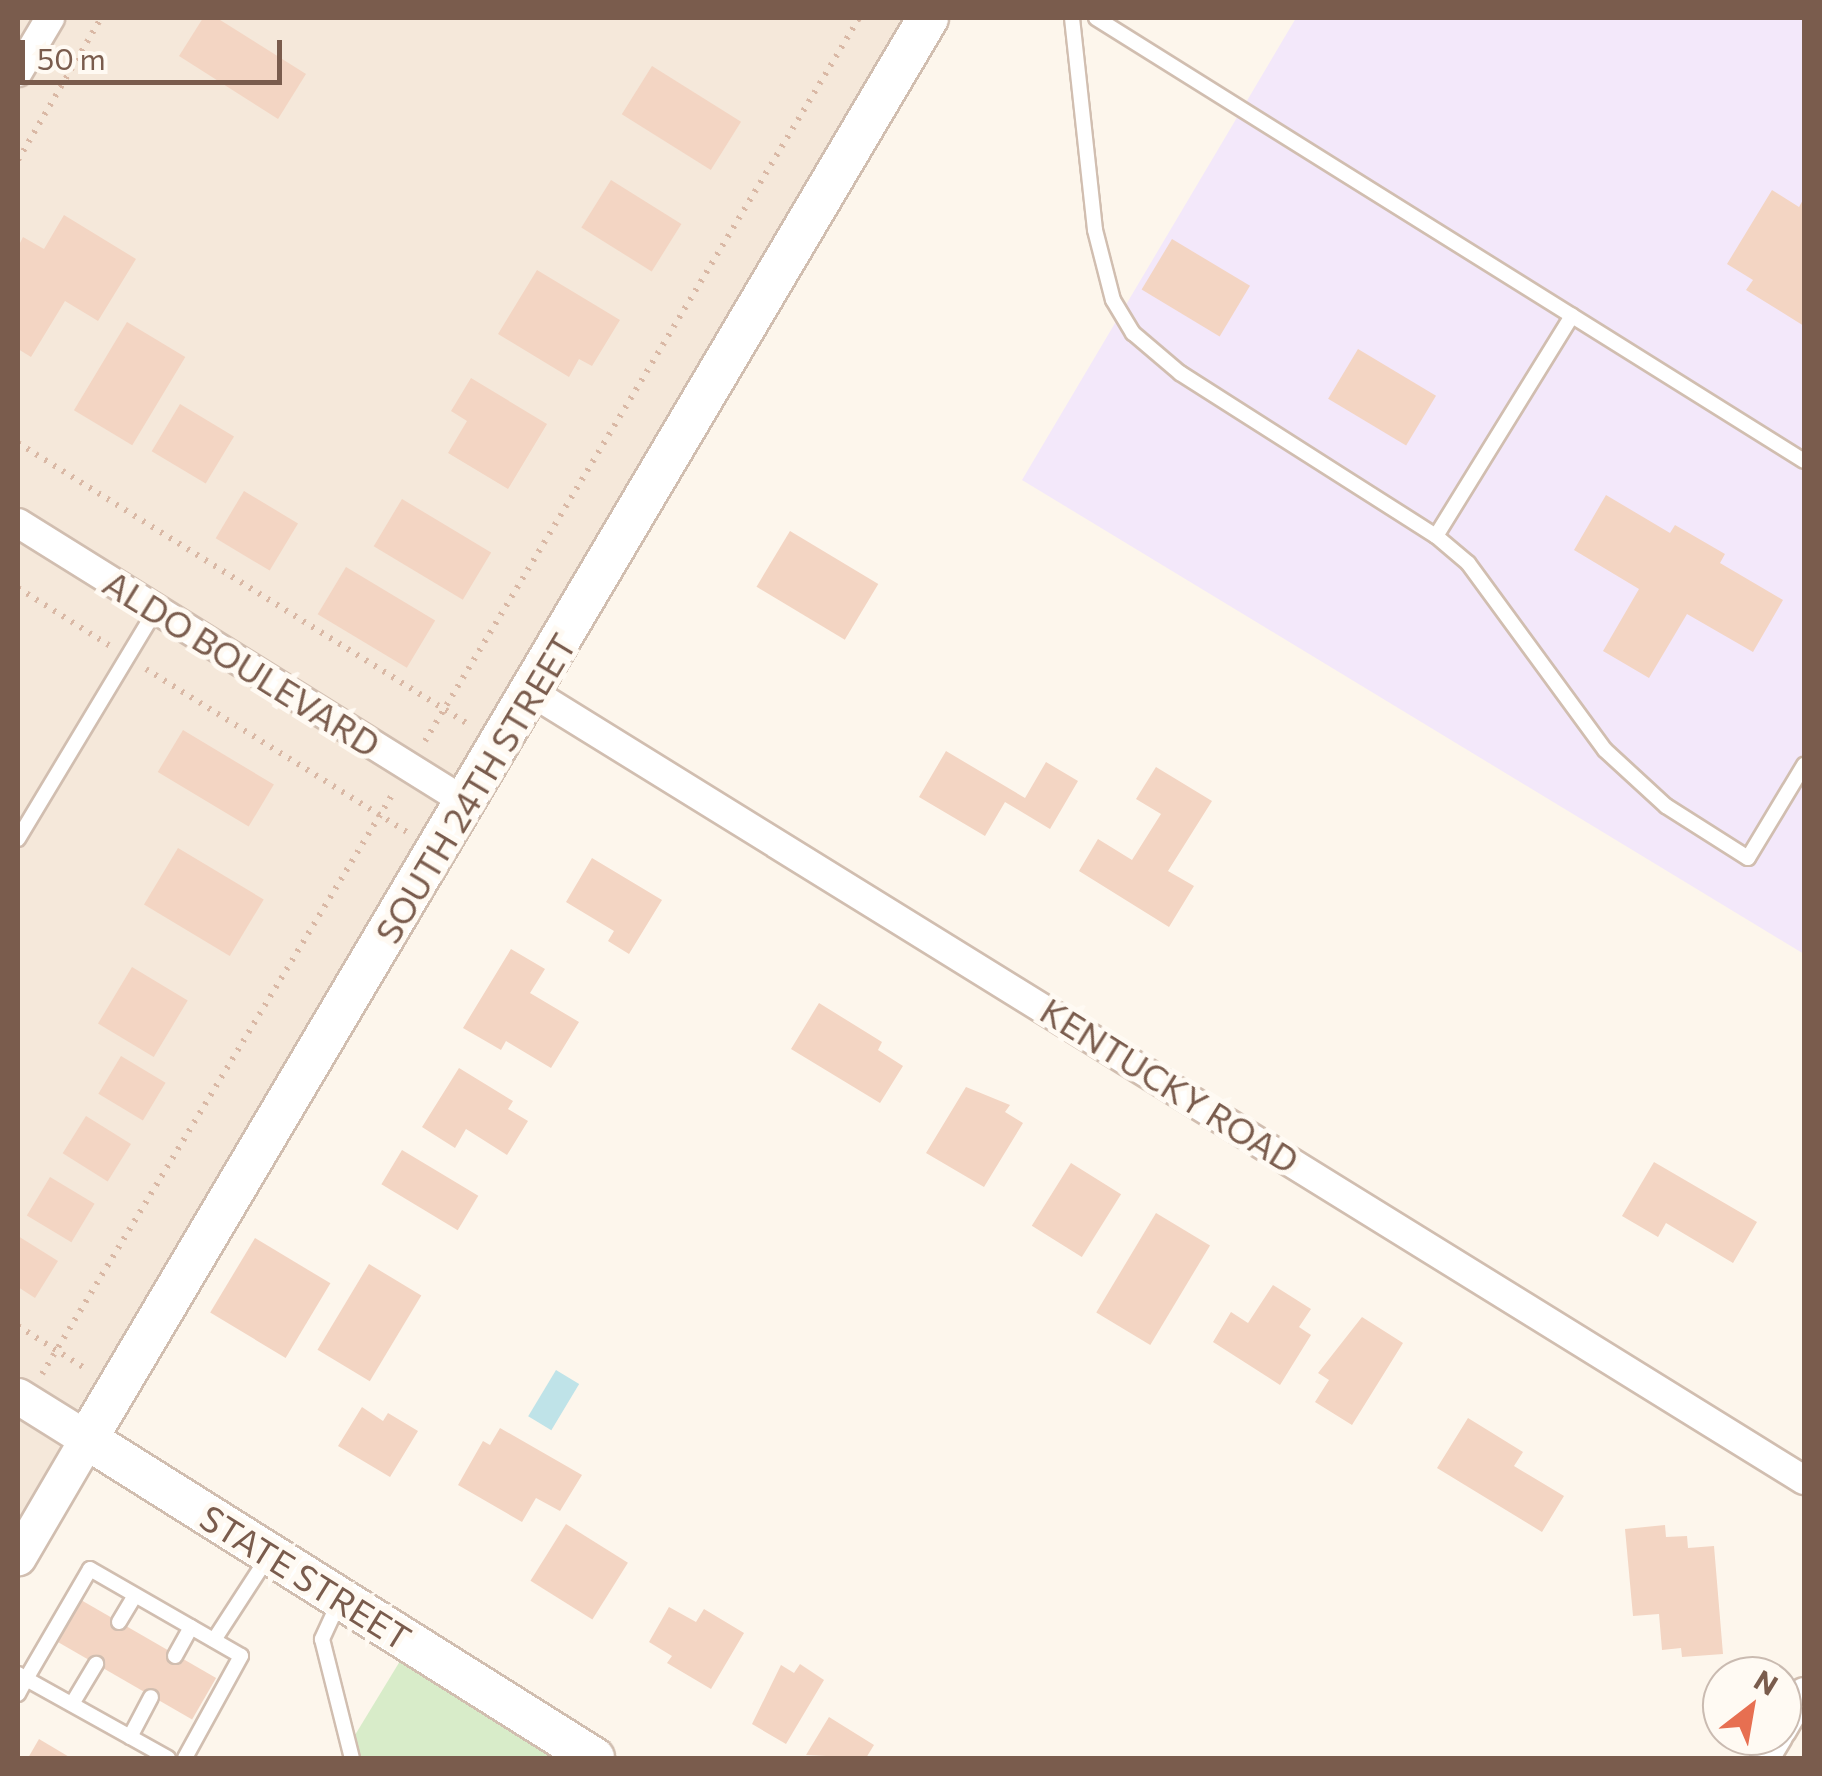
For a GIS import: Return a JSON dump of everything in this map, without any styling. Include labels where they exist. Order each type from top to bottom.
[{"type":"main road","name":"SOUTH 24TH STREET","points":[[86,1439],[533,694],[928,18]]},
{"type":"main road","name":"STATE STREET","points":[[86,1439],[594,1758]]},
{"type":"street","points":[[18,72],[50,18]]},
{"type":"street","name":"ALDO BOULEVARD","points":[[18,523],[466,803]]},
{"type":"street","name":"KENTUCKY ROAD","points":[[533,694],[1804,1480]]},
{"type":"street","name":"STATE STREET","points":[[18,1396],[86,1439]]},
{"type":"street","name":"SOUTH 24TH STREET","points":[[23,1533],[86,1439]]},
{"type":"lane","points":[[1072,18],[1095,230],[1113,300],[1132,332],[1180,374],[1436,536],[1468,564],[1635,782],[1748,858],[1804,764]]},
{"type":"lane","points":[[1096,18],[1804,461]]},
{"type":"lane","points":[[1436,536],[1572,316]]},
{"type":"lane","points":[[18,839],[156,609]]},
{"type":"lane","points":[[214,1640],[269,1554]]},
{"type":"lane","points":[[18,1694],[22,1676],[90,1569],[240,1656],[185,1758]]},
{"type":"lane","points":[[119,1622],[136,1595]]},
{"type":"lane","points":[[341,1599],[322,1639],[352,1758]]},
{"type":"lane","points":[[175,1656],[191,1627]]},
{"type":"lane","points":[[72,1704],[96,1664]]},
{"type":"lane","points":[[22,1676],[168,1758]]},
{"type":"lane","points":[[130,1737],[152,1697]]},
{"type":"path","points":[[18,160],[101,18]]},
{"type":"path","points":[[57,1350],[859,18]]},
{"type":"path","points":[[18,443],[502,745]]},
{"type":"path","points":[[18,588],[438,851]]},
{"type":"path","points":[[18,1326],[117,1388]]},
{"type":"shaded area","points":[[18,18],[928,18],[18,1557]]},
{"type":"shaded area","points":[[1296,18],[1804,18],[1804,954],[1022,480]]},
{"type":"green space","points":[[411,1643],[594,1758],[341,1758]]},
{"type":"water","points":[[556,1370],[579,1384],[551,1430],[528,1416]]},
{"type":"building","points":[[203,18],[217,18],[306,74],[278,119],[179,56]]},
{"type":"building","points":[[652,66],[741,122],[711,170],[622,114]]},
{"type":"building","points":[[611,180],[681,224],[652,271],[581,227]]},
{"type":"building","points":[[1772,190],[1799,207],[1804,198],[1804,326],[1746,290],[1753,280],[1727,264]]},
{"type":"building","points":[[64,215],[136,259],[98,321],[65,301],[31,357],[18,349],[18,247],[23,237],[44,249]]},
{"type":"building","points":[[1172,239],[1250,286],[1220,336],[1142,290]]},
{"type":"building","points":[[537,270],[620,320],[592,366],[579,359],[569,377],[498,334]]},
{"type":"building","points":[[127,322],[185,357],[132,445],[74,410]]},
{"type":"building","points":[[1358,349],[1436,396],[1406,446],[1328,399]]},
{"type":"building","points":[[471,378],[547,424],[508,489],[448,453],[467,421],[451,411]]},
{"type":"building","points":[[180,404],[234,436],[206,484],[152,451]]},
{"type":"building","points":[[244,491],[298,523],[270,571],[216,538]]},
{"type":"building","points":[[1606,495],[1670,533],[1675,525],[1725,554],[1720,563],[1783,600],[1753,652],[1687,614],[1649,678],[1603,651],[1639,589],[1574,550]]},
{"type":"building","points":[[402,499],[491,553],[463,600],[374,546]]},
{"type":"building","points":[[790,531],[878,584],[845,640],[757,587]]},
{"type":"building","points":[[346,567],[435,621],[407,668],[318,614]]},
{"type":"building","points":[[183,730],[274,785],[249,827],[158,772]]},
{"type":"building","points":[[946,751],[1025,798],[1046,762],[1078,781],[1050,829],[1005,802],[985,836],[919,797]]},
{"type":"building","points":[[1156,767],[1212,801],[1168,871],[1194,886],[1169,927],[1079,871],[1098,839],[1132,860],[1161,814],[1136,799]]},
{"type":"building","points":[[178,848],[264,900],[230,956],[144,905]]},
{"type":"building","points":[[592,858],[662,900],[629,954],[608,941],[614,931],[566,902]]},
{"type":"building","points":[[511,949],[545,969],[530,993],[579,1022],[551,1068],[506,1041],[501,1050],[463,1028]]},
{"type":"building","points":[[132,967],[188,1000],[154,1057],[98,1024]]},
{"type":"building","points":[[819,1003],[882,1042],[878,1050],[903,1066],[880,1103],[791,1049]]},
{"type":"building","points":[[121,1056],[166,1083],[143,1120],[98,1094]]},
{"type":"building","points":[[459,1068],[513,1101],[508,1109],[528,1121],[507,1155],[466,1129],[455,1148],[422,1127]]},
{"type":"building","points":[[966,1087],[1010,1105],[1005,1112],[1023,1123],[984,1187],[926,1153]]},
{"type":"building","points":[[86,1116],[131,1144],[108,1181],[63,1153]]},
{"type":"building","points":[[402,1150],[478,1196],[458,1230],[381,1184]]},
{"type":"building","points":[[1654,1162],[1757,1222],[1733,1263],[1666,1223],[1658,1237],[1622,1216]]},
{"type":"building","points":[[1071,1163],[1121,1194],[1082,1257],[1032,1226]]},
{"type":"building","points":[[50,1177],[95,1204],[71,1242],[27,1216]]},
{"type":"building","points":[[1156,1213],[1210,1245],[1150,1345],[1096,1312]]},
{"type":"building","points":[[18,1236],[58,1261],[35,1298],[18,1287]]},
{"type":"building","points":[[255,1238],[330,1283],[286,1358],[210,1313]]},
{"type":"building","points":[[369,1264],[421,1295],[370,1381],[317,1350]]},
{"type":"building","points":[[1273,1285],[1311,1309],[1299,1327],[1311,1335],[1280,1385],[1213,1342],[1231,1312],[1248,1323]]},
{"type":"building","points":[[1362,1317],[1403,1343],[1352,1425],[1315,1402],[1329,1380],[1318,1373]]},
{"type":"building","points":[[362,1407],[383,1421],[388,1413],[418,1431],[390,1477],[338,1446]]},
{"type":"building","points":[[1468,1418],[1523,1452],[1514,1466],[1564,1496],[1542,1532],[1437,1468]]},
{"type":"building","points":[[500,1428],[582,1475],[560,1511],[536,1498],[522,1522],[458,1485],[483,1441],[490,1445]]},
{"type":"building","points":[[566,1524],[628,1563],[592,1620],[530,1581]]},
{"type":"building","points":[[1665,1525],[1666,1537],[1687,1536],[1688,1548],[1714,1546],[1723,1654],[1682,1657],[1681,1648],[1662,1650],[1659,1614],[1633,1616],[1625,1529]]},
{"type":"building","points":[[81,1600],[216,1678],[192,1720],[57,1642]]},
{"type":"building","points":[[669,1607],[696,1622],[704,1609],[744,1633],[711,1689],[667,1663],[672,1656],[649,1642]]},
{"type":"building","points":[[800,1664],[824,1680],[786,1744],[752,1724],[781,1665],[794,1673]]},
{"type":"building","points":[[829,1717],[874,1745],[866,1758],[806,1755]]},
{"type":"building","points":[[39,1739],[71,1758],[28,1758]]}]
